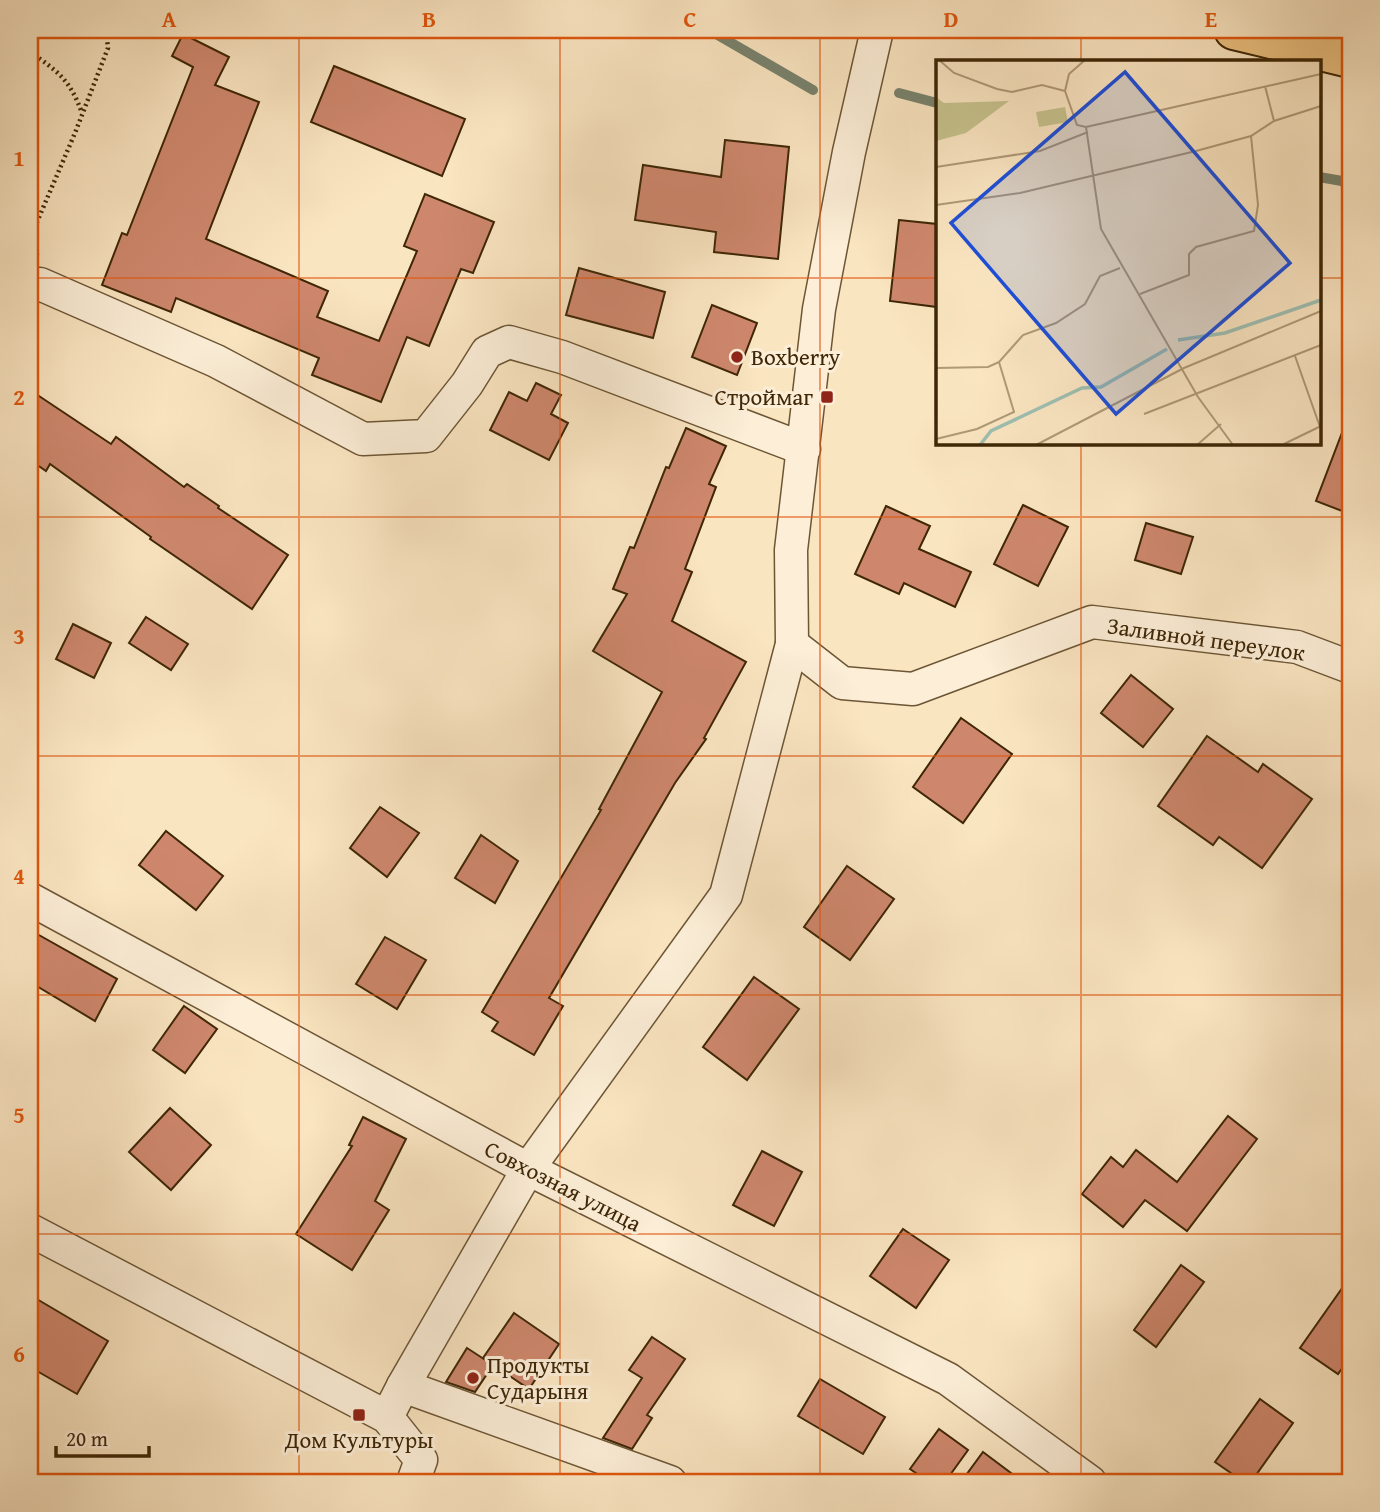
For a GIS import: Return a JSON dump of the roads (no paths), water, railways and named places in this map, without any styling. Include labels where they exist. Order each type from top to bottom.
[{"type":"highway","points":[[1234,30],[1350,58]]},
{"type":"street","points":[[387,1417],[402,1386],[528,1169],[726,895],[792,643],[791,550],[819,309],[849,152],[877,30]]},
{"type":"street","points":[[35,286],[216,361],[363,439],[426,436],[467,384],[487,352],[509,342],[562,357],[804,449]]},
{"type":"street","name":"Заливной переулок","points":[[792,643],[842,684],[913,689],[1092,622],[1297,647],[1350,667]]},
{"type":"street","name":"Совхозная улица","points":[[30,899],[528,1169],[948,1379],[1090,1482]]},
{"type":"street","points":[[30,1230],[387,1417],[421,1460],[413,1482]]},
{"type":"street","points":[[402,1386],[670,1482]]},
{"type":"waterway","points":[[709,30],[813,90]]},
{"type":"waterway","points":[[899,93],[936,103]]},
{"type":"waterway","points":[[1320,177],[1342,181],[1350,187]]},
{"type":"place","name":"Boxberry","points":[[737,357]]},
{"type":"place","name":"Строймаг","points":[[827,397]]},
{"type":"place","name":"Продукты Сударыня","points":[[473,1378]]},
{"type":"place","name":"Дом Культуры","points":[[359,1415]]}]
